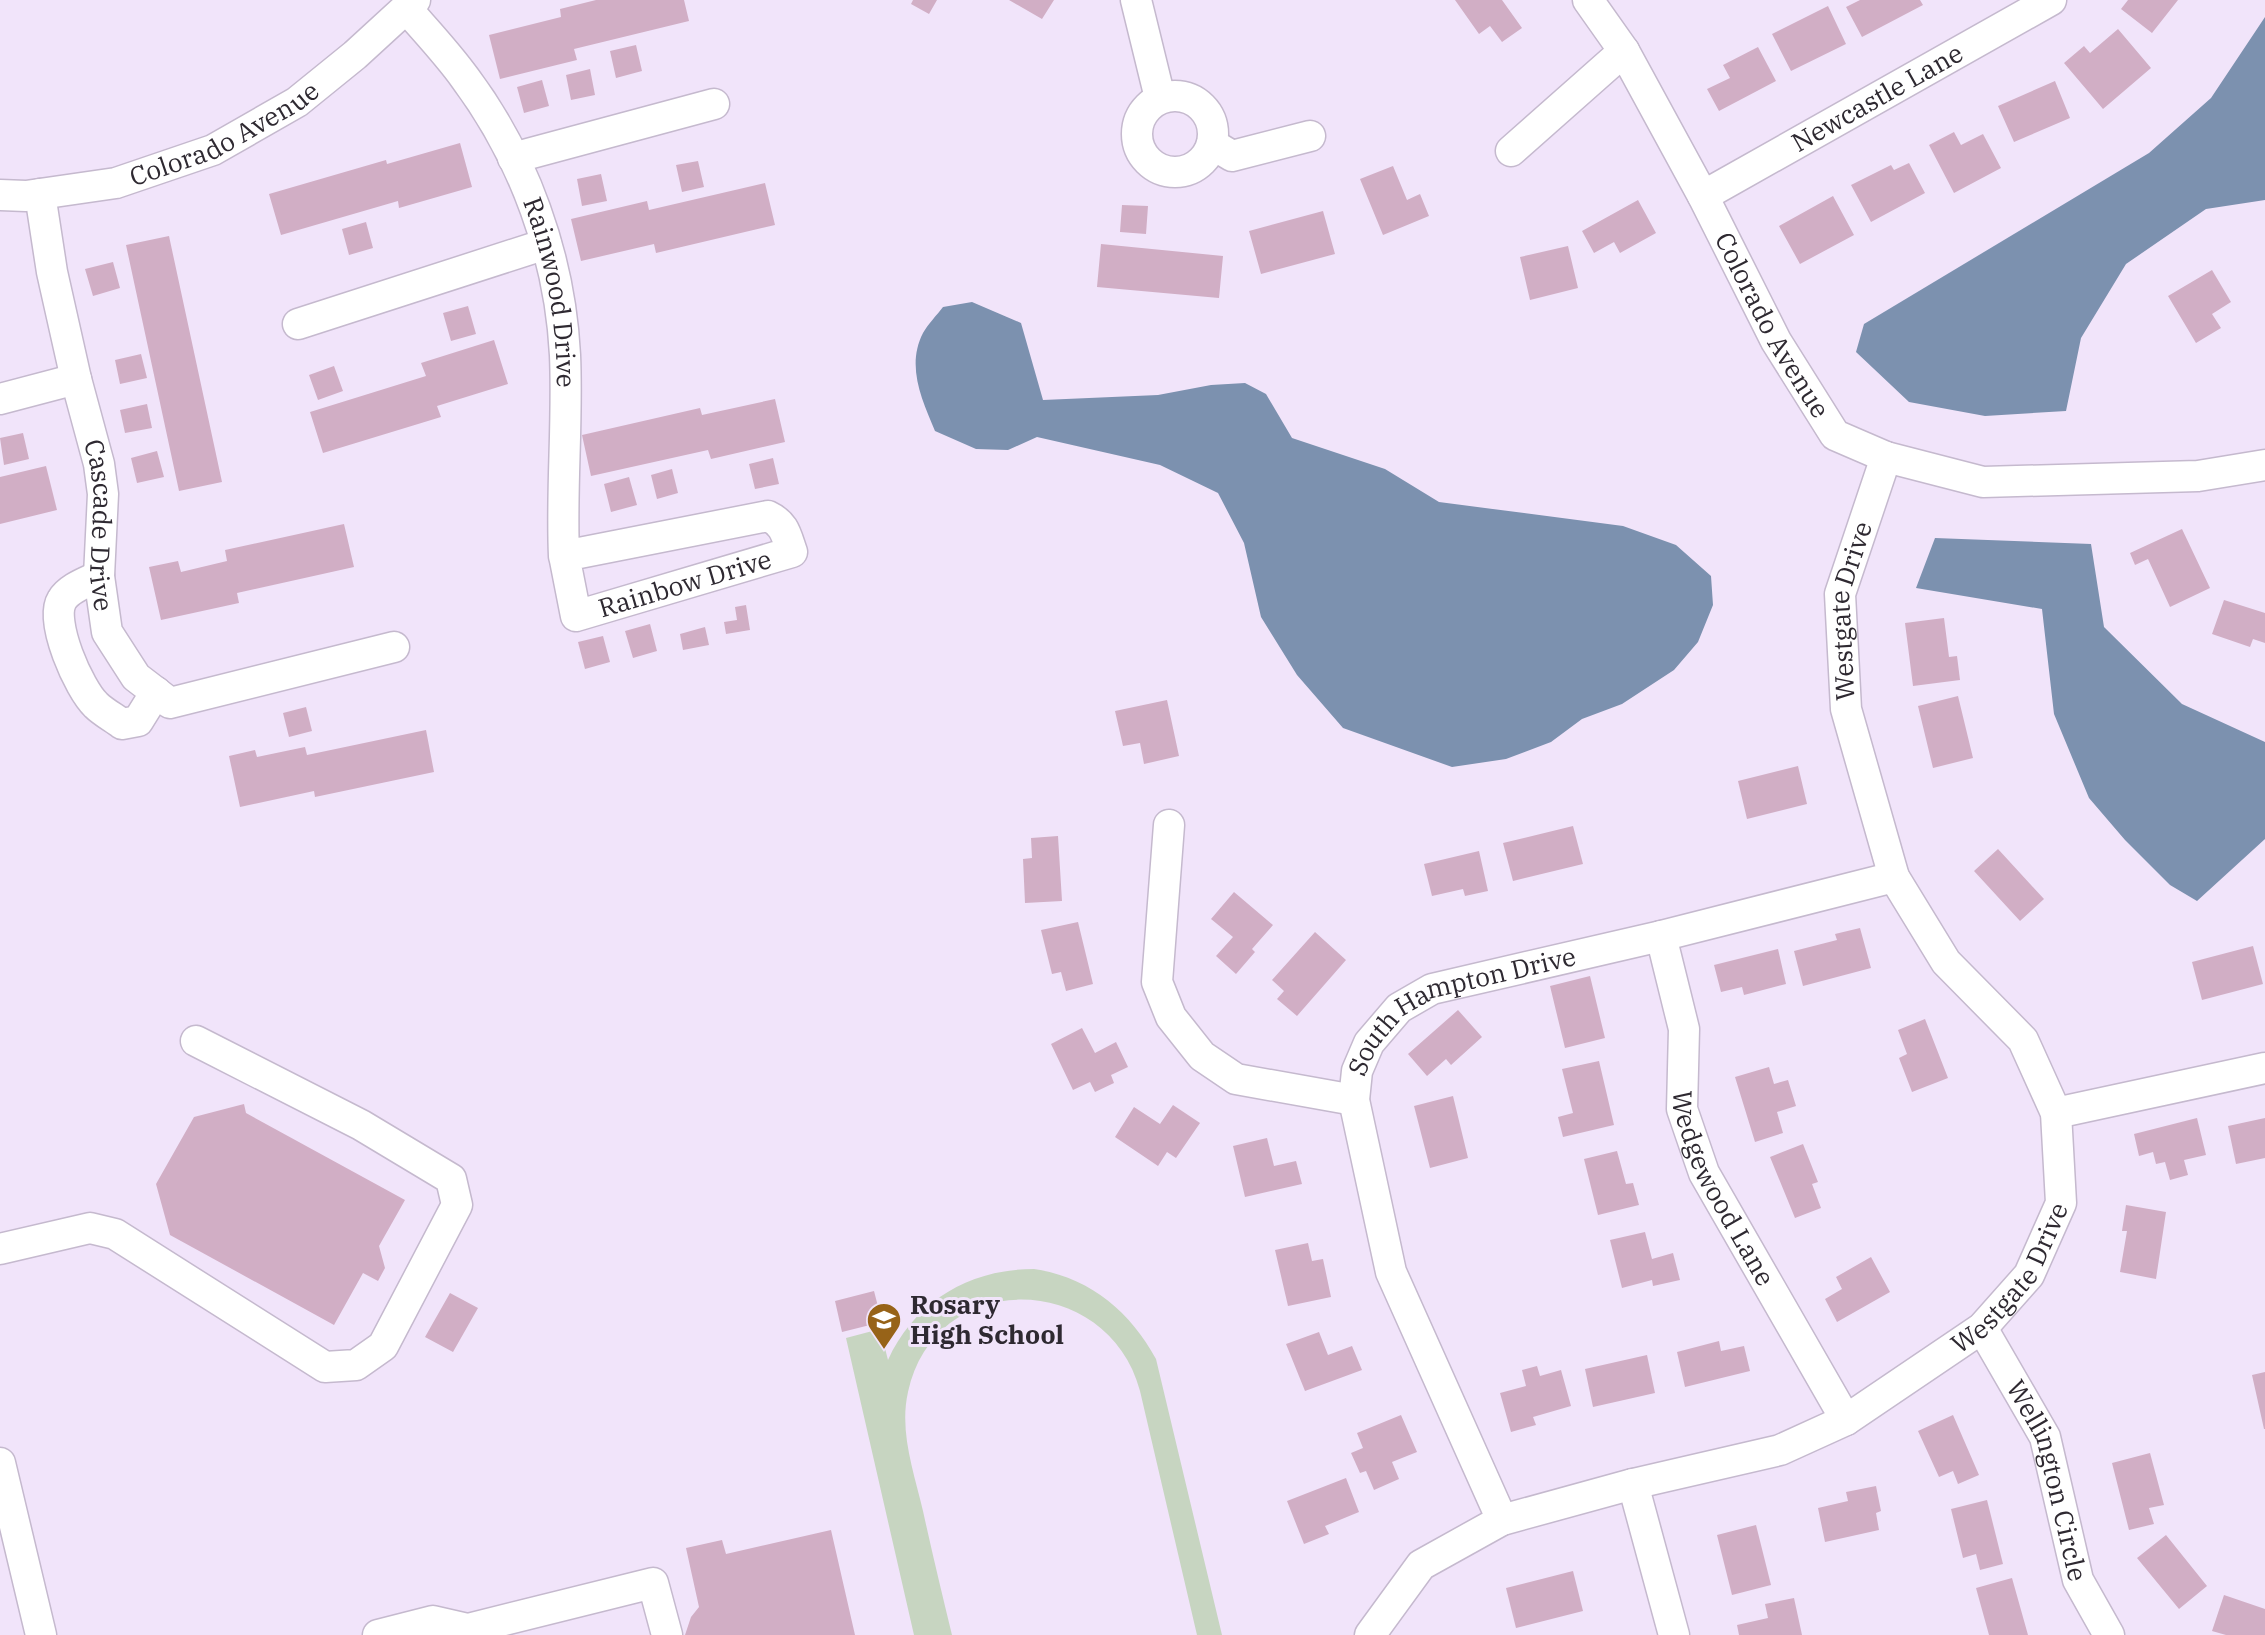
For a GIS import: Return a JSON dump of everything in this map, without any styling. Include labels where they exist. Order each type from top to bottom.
[{"type":"street","points":[[1136,0],[1160,98]]},
{"type":"street","name":"Colorado Avenue","points":[[1588,0],[1624,51],[1703,196],[1776,341],[1835,435],[1886,457],[1983,482],[2198,476],[2265,465]]},
{"type":"street","name":"Newcastle Lane","points":[[1703,196],[2051,0]]},
{"type":"street","name":"Colorado Avenue","points":[[0,195],[40,194],[116,183],[213,150],[297,102],[355,55],[410,4]]},
{"type":"street","name":"Rainwood Drive","points":[[410,4],[493,120],[535,209],[546,244],[560,308],[565,355],[564,556],[576,616]]},
{"type":"street","points":[[1511,151],[1624,51]]},
{"type":"street","points":[[1184,97],[1196,101],[1211,120],[1212,144],[1199,164],[1188,170],[1162,170],[1142,153],[1137,141],[1137,128],[1141,116],[1160,98],[1184,97]]},
{"type":"street","points":[[513,158],[714,104]]},
{"type":"street","points":[[1212,144],[1232,156],[1310,136]]},
{"type":"street","name":"Cascade Drive","points":[[40,194],[52,272],[99,464],[103,494],[99,576],[107,632],[136,677],[156,692]]},
{"type":"street","points":[[298,324],[546,244]]},
{"type":"street","points":[[0,399],[76,379]]},
{"type":"street","name":"Westgate Drive","points":[[1370,1635],[1421,1565],[1502,1520],[1633,1484],[1780,1450],[1846,1420],[1982,1328],[2029,1275],[2061,1203],[2056,1113],[2023,1040],[1946,962],[1894,877],[1846,709],[1840,594],[1886,457]]},
{"type":"street","name":"Rainbow Drive","points":[[564,556],[768,516],[785,528],[792,552],[576,616]]},
{"type":"street","points":[[99,576],[66,595],[60,602],[59,610],[65,648],[80,683],[95,705],[122,724],[138,721],[156,692],[170,703],[394,647]]},
{"type":"street","points":[[1169,825],[1157,982],[1171,1017],[1202,1056],[1236,1079],[1354,1100]]},
{"type":"street","name":"South Hampton Drive","points":[[1502,1520],[1391,1272],[1354,1100],[1357,1071],[1369,1043],[1399,1008],[1432,989],[1661,936],[1894,877]]},
{"type":"street","name":"Wedgewood Lane","points":[[1661,936],[1684,1029],[1682,1109],[1704,1173],[1846,1420]]},
{"type":"street","points":[[0,1249],[90,1228],[115,1234],[325,1367],[356,1365],[383,1346],[457,1205],[451,1179],[361,1125],[196,1041]]},
{"type":"street","points":[[2056,1113],[2265,1068]]},
{"type":"street","name":"Wellington Circle","points":[[1982,1328],[2045,1437],[2078,1580],[2109,1635]]},
{"type":"street","points":[[0,1463],[41,1635]]},
{"type":"street","points":[[1633,1484],[1674,1635]]},
{"type":"street","points":[[378,1635],[433,1621],[470,1632],[653,1583],[667,1635]]},
{"type":"green space","points":[[1034,1269],[1073,1280],[1106,1299],[1134,1326],[1156,1359],[1222,1635],[1197,1635],[1140,1391],[1122,1351],[1094,1323],[1060,1306],[1022,1300],[985,1305],[951,1322],[924,1351],[908,1392],[905,1422],[909,1452],[952,1635],[914,1635],[846,1338],[880,1329],[888,1360],[913,1321],[947,1292],[988,1275]]},
{"type":"water","points":[[2265,17],[2265,200],[2206,209],[2126,264],[2081,338],[2066,411],[1985,416],[1909,402],[1856,352],[1864,324],[2149,153],[2211,98]]},
{"type":"water","points":[[972,302],[1021,323],[1043,400],[1158,395],[1211,385],[1245,383],[1266,394],[1292,438],[1385,469],[1439,502],[1623,526],[1676,545],[1711,576],[1713,605],[1698,642],[1674,670],[1622,704],[1582,719],[1551,742],[1506,759],[1452,767],[1343,728],[1297,675],[1261,617],[1244,543],[1218,493],[1160,465],[1037,437],[1008,450],[976,449],[935,431],[918,383],[918,345],[943,307]]},
{"type":"water","points":[[1935,538],[2091,544],[2104,627],[2182,704],[2265,742],[2265,839],[2197,901],[2170,885],[2089,798],[2054,714],[2042,609],[1916,588]]},
{"type":"building","points":[[596,0],[684,0],[689,21],[574,49],[577,60],[500,79],[489,35],[561,17],[560,9]]},
{"type":"building","points":[[913,0],[937,0],[929,14],[911,4]]},
{"type":"building","points":[[1009,0],[1054,0],[1042,19]]},
{"type":"building","points":[[1455,0],[1502,0],[1522,28],[1502,42],[1490,26],[1479,34]]},
{"type":"building","points":[[1860,0],[1920,0],[1923,5],[1862,37],[1846,7]]},
{"type":"building","points":[[2128,0],[2178,0],[2152,33],[2121,9]]},
{"type":"building","points":[[1828,6],[1846,44],[1791,71],[1772,34]]},
{"type":"building","points":[[2118,29],[2151,68],[2103,109],[2064,63],[2084,46],[2090,53]]},
{"type":"building","points":[[636,45],[642,71],[616,78],[610,51]]},
{"type":"building","points":[[1758,47],[1776,81],[1719,111],[1707,89],[1730,78],[1723,65]]},
{"type":"building","points":[[590,69],[595,95],[571,100],[566,75]]},
{"type":"building","points":[[542,80],[549,106],[524,113],[517,87]]},
{"type":"building","points":[[2055,81],[2070,118],[2014,142],[1998,106]]},
{"type":"building","points":[[1954,132],[1961,145],[1983,134],[2001,168],[1954,193],[1929,145]]},
{"type":"building","points":[[460,143],[472,187],[399,208],[398,201],[281,235],[269,194],[386,160],[387,164]]},
{"type":"building","points":[[698,161],[704,187],[682,192],[676,165]]},
{"type":"building","points":[[1909,163],[1925,193],[1871,222],[1851,185],[1891,165],[1894,170]]},
{"type":"building","points":[[1393,166],[1407,200],[1420,194],[1429,216],[1383,235],[1360,179]]},
{"type":"building","points":[[601,174],[607,201],[582,206],[577,179]]},
{"type":"building","points":[[765,183],[775,225],[656,253],[654,244],[581,261],[571,219],[647,201],[649,210]]},
{"type":"building","points":[[1833,196],[1854,235],[1800,264],[1779,226]]},
{"type":"building","points":[[1638,200],[1656,233],[1620,253],[1614,242],[1594,253],[1582,231]]},
{"type":"building","points":[[1122,205],[1148,206],[1146,234],[1120,232]]},
{"type":"building","points":[[1323,211],[1335,254],[1261,274],[1249,231]]},
{"type":"building","points":[[366,222],[373,248],[349,255],[342,229]]},
{"type":"building","points":[[169,236],[222,482],[179,491],[126,245]]},
{"type":"building","points":[[1101,244],[1223,256],[1219,298],[1097,287]]},
{"type":"building","points":[[1568,246],[1578,288],[1530,300],[1520,257]]},
{"type":"building","points":[[113,262],[120,288],[93,296],[85,269]]},
{"type":"building","points":[[2212,270],[2231,302],[2212,314],[2221,328],[2196,343],[2168,296]]},
{"type":"building","points":[[468,306],[476,334],[451,341],[443,313]]},
{"type":"building","points":[[494,340],[508,384],[437,406],[441,417],[323,453],[310,412],[426,376],[421,363]]},
{"type":"building","points":[[141,354],[147,378],[120,384],[115,360]]},
{"type":"building","points":[[334,366],[343,391],[318,400],[309,375]]},
{"type":"building","points":[[775,399],[785,442],[711,459],[708,450],[591,476],[582,435],[700,408],[702,415]]},
{"type":"building","points":[[147,404],[152,428],[125,433],[120,410]]},
{"type":"building","points":[[23,433],[29,459],[4,465],[0,438]]},
{"type":"building","points":[[157,451],[164,477],[137,483],[131,458]]},
{"type":"building","points":[[773,458],[779,484],[755,489],[749,464]]},
{"type":"building","points":[[46,466],[57,510],[0,524],[0,477]]},
{"type":"building","points":[[672,469],[678,493],[657,499],[651,475]]},
{"type":"building","points":[[629,477],[637,505],[611,512],[604,484]]},
{"type":"building","points":[[344,524],[354,567],[237,593],[239,603],[161,620],[149,567],[178,561],[181,572],[227,561],[225,550]]},
{"type":"building","points":[[2182,529],[2210,588],[2170,607],[2148,559],[2135,565],[2130,553]]},
{"type":"building","points":[[2224,600],[2265,613],[2265,643],[2253,639],[2250,647],[2212,634]]},
{"type":"building","points":[[746,605],[750,630],[726,634],[724,622],[737,620],[735,607]]},
{"type":"building","points":[[1944,618],[1949,657],[1957,656],[1960,680],[1913,686],[1905,623]]},
{"type":"building","points":[[650,624],[657,651],[633,658],[625,631]]},
{"type":"building","points":[[705,627],[709,645],[683,650],[680,634]]},
{"type":"building","points":[[603,636],[610,662],[585,669],[578,642]]},
{"type":"building","points":[[1958,696],[1973,758],[1933,768],[1918,706]]},
{"type":"building","points":[[1167,700],[1179,756],[1144,764],[1140,743],[1123,746],[1115,711]]},
{"type":"building","points":[[306,707],[312,731],[289,737],[283,713]]},
{"type":"building","points":[[426,730],[434,772],[315,797],[314,791],[240,807],[229,756],[255,750],[257,757],[305,747],[307,755]]},
{"type":"building","points":[[1798,766],[1807,804],[1747,819],[1738,781]]},
{"type":"building","points":[[1573,826],[1583,864],[1513,881],[1503,843]]},
{"type":"building","points":[[1058,836],[1062,901],[1025,903],[1023,859],[1032,858],[1031,838]]},
{"type":"building","points":[[1998,849],[2044,899],[2020,921],[1974,871]]},
{"type":"building","points":[[1479,851],[1488,891],[1465,896],[1463,889],[1432,896],[1424,864]]},
{"type":"building","points":[[1234,892],[1273,925],[1236,974],[1216,956],[1233,937],[1211,919]]},
{"type":"building","points":[[1078,922],[1093,984],[1066,991],[1061,972],[1052,974],[1041,930]]},
{"type":"building","points":[[1860,928],[1871,968],[1803,986],[1794,951],[1837,940],[1835,934]]},
{"type":"building","points":[[1315,932],[1346,960],[1297,1016],[1277,999],[1284,991],[1272,980]]},
{"type":"building","points":[[2253,946],[2263,984],[2202,1000],[2192,962]]},
{"type":"building","points":[[1778,949],[1786,984],[1744,995],[1742,987],[1721,992],[1714,965]]},
{"type":"building","points":[[1590,976],[1605,1038],[1565,1048],[1550,986]]},
{"type":"building","points":[[1458,1010],[1482,1037],[1451,1065],[1446,1059],[1427,1076],[1408,1054]]},
{"type":"building","points":[[1925,1019],[1948,1078],[1912,1092],[1899,1058],[1907,1054],[1898,1030]]},
{"type":"building","points":[[1082,1028],[1095,1053],[1116,1042],[1128,1067],[1111,1075],[1114,1083],[1095,1092],[1090,1082],[1073,1090],[1051,1044]]},
{"type":"building","points":[[1599,1061],[1614,1125],[1563,1137],[1558,1117],[1573,1113],[1562,1069]]},
{"type":"building","points":[[1769,1067],[1774,1084],[1788,1080],[1796,1106],[1777,1112],[1783,1133],[1755,1142],[1735,1077]]},
{"type":"building","points":[[1453,1096],[1468,1158],[1430,1168],[1414,1106]]},
{"type":"building","points":[[244,1104],[246,1113],[405,1200],[379,1246],[385,1268],[378,1281],[363,1273],[334,1325],[170,1235],[156,1184],[194,1117]]},
{"type":"building","points":[[1173,1105],[1200,1123],[1176,1158],[1167,1152],[1158,1166],[1115,1137],[1134,1107],[1160,1124]]},
{"type":"building","points":[[2197,1118],[2206,1155],[2184,1160],[2188,1175],[2170,1180],[2165,1162],[2156,1164],[2153,1152],[2139,1156],[2134,1134]]},
{"type":"building","points":[[2265,1118],[2265,1158],[2236,1164],[2228,1126]]},
{"type":"building","points":[[1267,1138],[1274,1166],[1296,1161],[1302,1184],[1245,1197],[1233,1146]]},
{"type":"building","points":[[1803,1144],[1818,1182],[1812,1184],[1821,1208],[1795,1218],[1770,1157]]},
{"type":"building","points":[[1617,1151],[1626,1184],[1633,1183],[1639,1205],[1598,1215],[1584,1159]]},
{"type":"building","points":[[2126,1205],[2166,1212],[2156,1279],[2120,1272],[2127,1231],[2122,1231]]},
{"type":"building","points":[[1645,1232],[1652,1259],[1673,1253],[1680,1280],[1653,1286],[1652,1280],[1622,1288],[1610,1240]]},
{"type":"building","points":[[1308,1243],[1312,1261],[1323,1259],[1331,1297],[1288,1306],[1275,1250]]},
{"type":"building","points":[[1871,1257],[1890,1292],[1837,1322],[1825,1299],[1842,1289],[1836,1277]]},
{"type":"building","points":[[874,1291],[882,1322],[842,1332],[835,1301]]},
{"type":"building","points":[[450,1293],[478,1308],[453,1352],[425,1337]]},
{"type":"building","points":[[1319,1332],[1328,1355],[1352,1346],[1362,1370],[1305,1391],[1286,1344]]},
{"type":"building","points":[[1719,1341],[1721,1351],[1744,1346],[1750,1371],[1685,1387],[1677,1352]]},
{"type":"building","points":[[1647,1355],[1655,1393],[1593,1407],[1585,1369]]},
{"type":"building","points":[[1537,1366],[1540,1376],[1561,1370],[1571,1406],[1533,1417],[1536,1425],[1511,1432],[1500,1393],[1526,1386],[1522,1370]]},
{"type":"building","points":[[2265,1372],[2265,1429],[2264,1429],[2252,1375]]},
{"type":"building","points":[[1401,1415],[1417,1452],[1392,1462],[1399,1479],[1374,1490],[1366,1471],[1360,1473],[1351,1453],[1363,1448],[1357,1433]]},
{"type":"building","points":[[1953,1415],[1979,1475],[1958,1484],[1953,1471],[1939,1477],[1918,1431]]},
{"type":"building","points":[[2150,1453],[2164,1505],[2149,1508],[2154,1524],[2129,1530],[2112,1463]]},
{"type":"building","points":[[1346,1478],[1359,1512],[1325,1526],[1329,1534],[1304,1544],[1287,1501]]},
{"type":"building","points":[[1876,1486],[1881,1511],[1876,1513],[1879,1530],[1825,1542],[1818,1508],[1848,1501],[1846,1492]]},
{"type":"building","points":[[1987,1500],[2003,1564],[1980,1570],[1976,1554],[1963,1558],[1951,1509]]},
{"type":"building","points":[[1756,1525],[1771,1585],[1732,1595],[1717,1535]]},
{"type":"building","points":[[831,1530],[855,1635],[685,1635],[691,1617],[699,1607],[686,1548],[722,1540],[726,1554]]},
{"type":"building","points":[[2166,1535],[2207,1586],[2179,1609],[2137,1558]]},
{"type":"building","points":[[1573,1571],[1583,1611],[1516,1628],[1506,1588]]},
{"type":"building","points":[[2012,1578],[2028,1635],[1989,1635],[1976,1588]]},
{"type":"building","points":[[2224,1595],[2265,1609],[2265,1635],[2226,1635],[2212,1631]]},
{"type":"building","points":[[1794,1598],[1802,1635],[1739,1635],[1737,1625],[1768,1618],[1765,1604]]},
{"type":"place","name":"Rosary High School","points":[[884,1351]]}]
